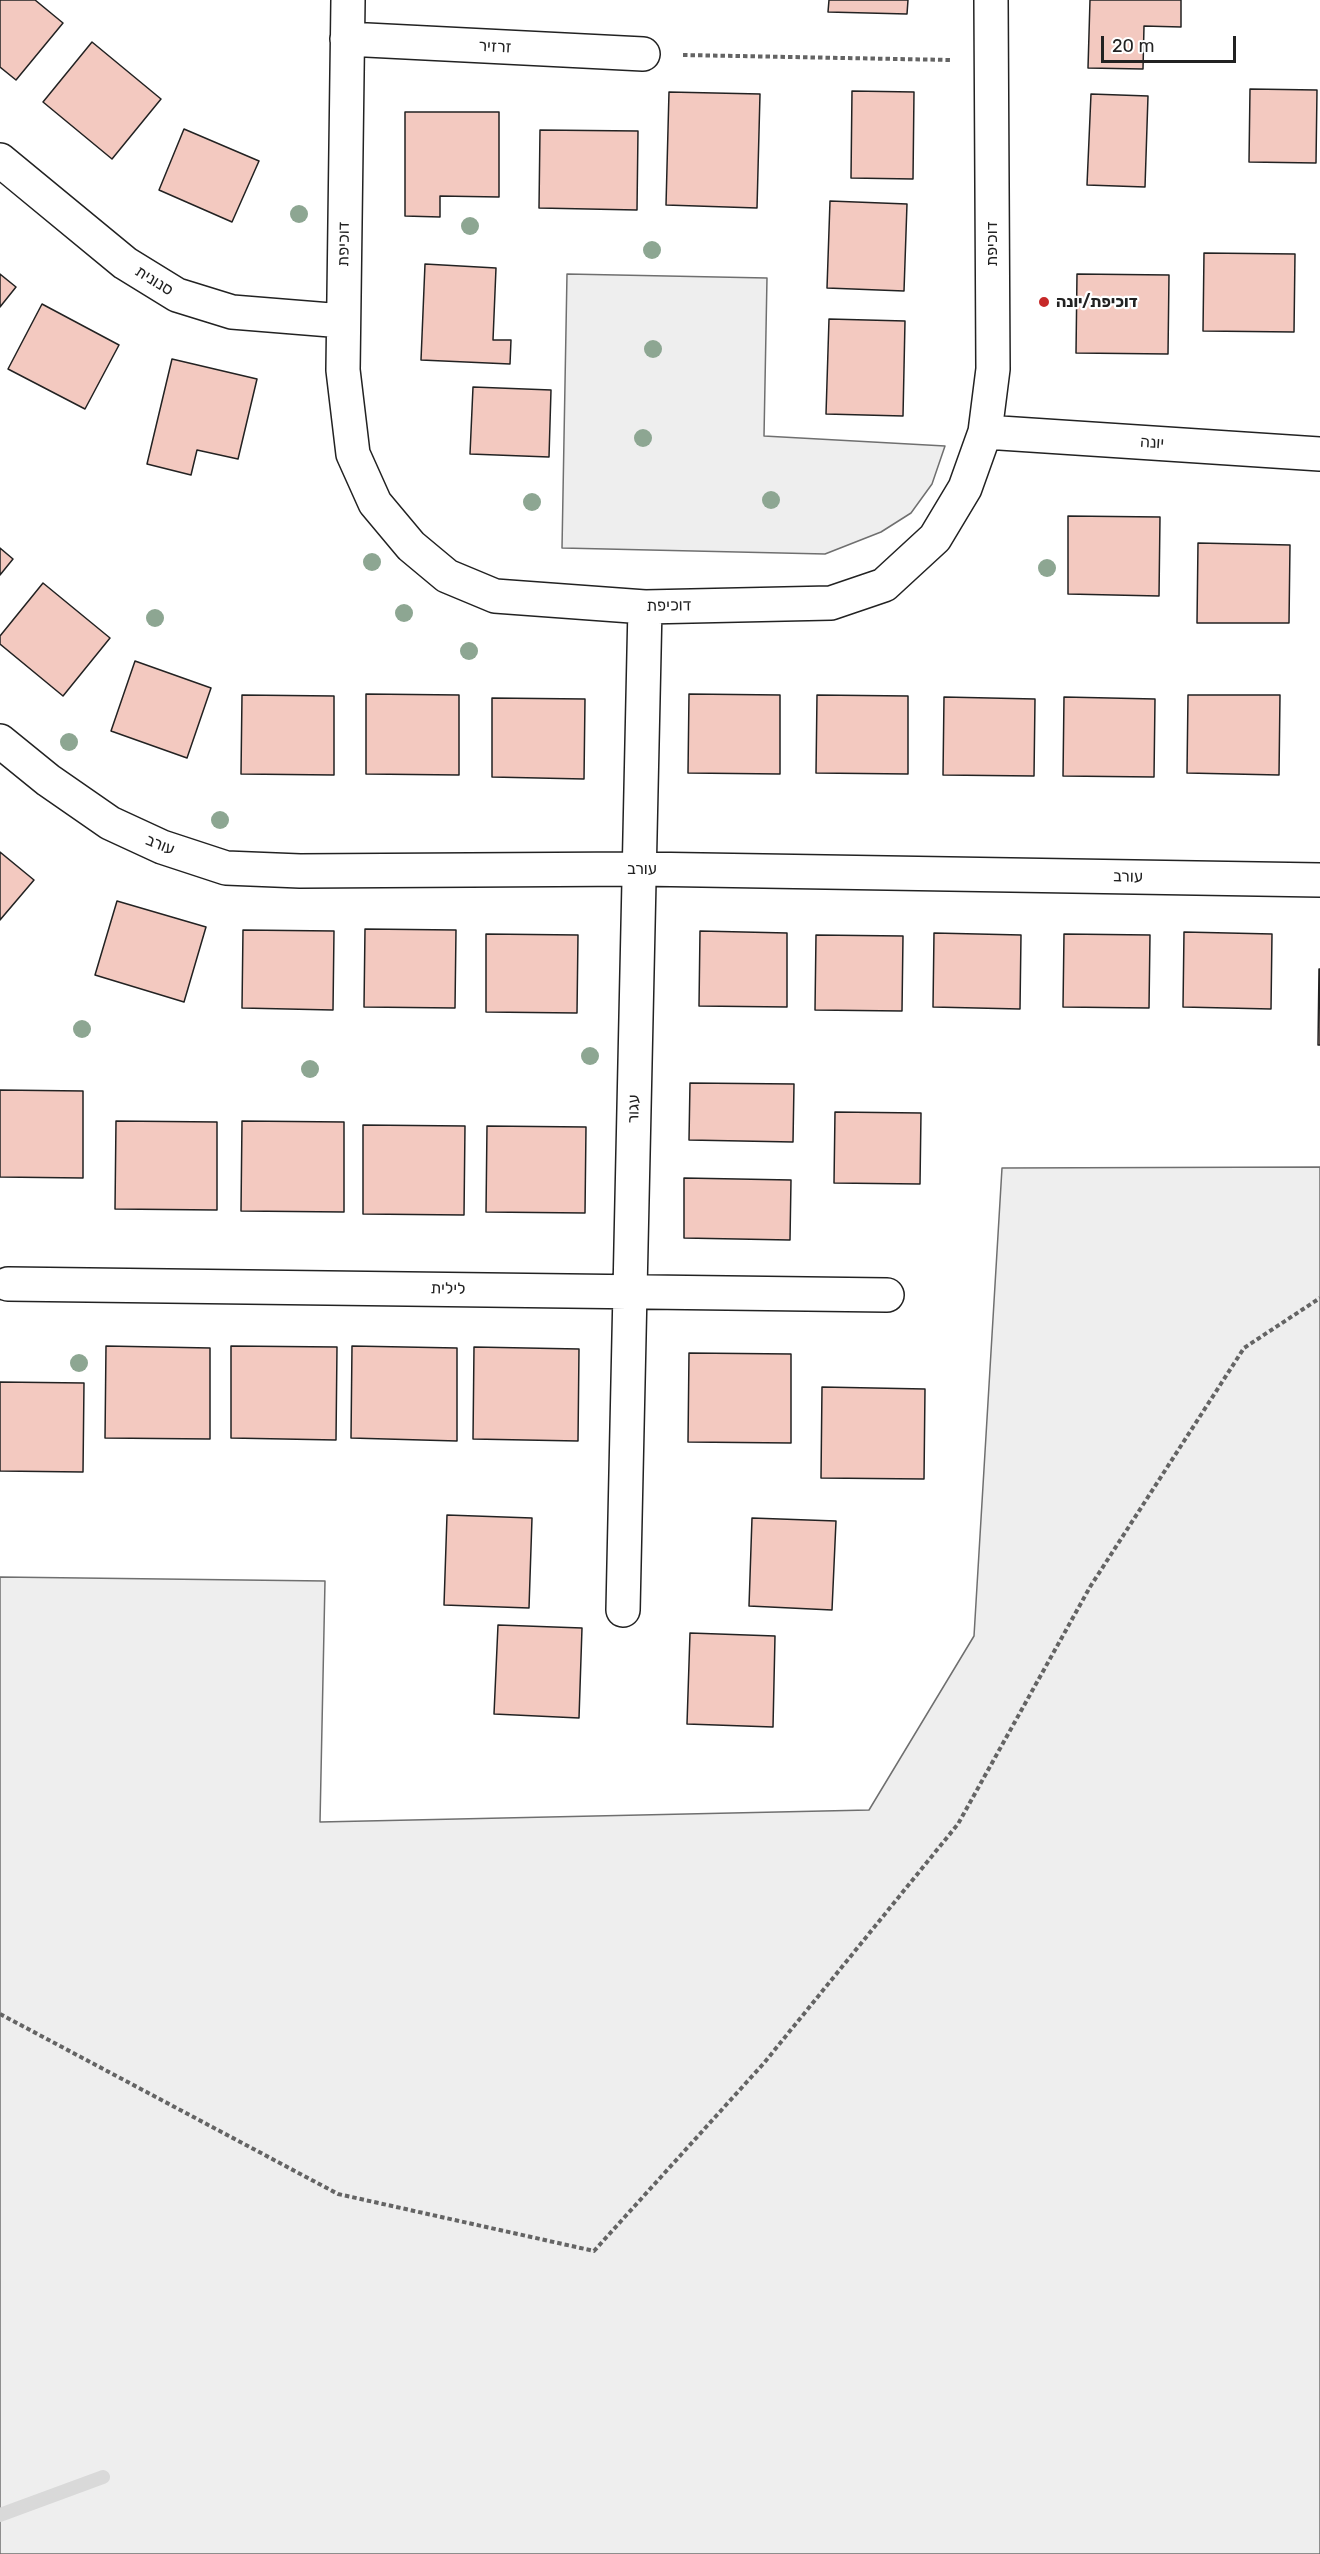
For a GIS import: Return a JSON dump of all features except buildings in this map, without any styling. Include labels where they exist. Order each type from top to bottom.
[{"type":"street","name":"דוכיפת","points":[[348,0],[343,370],[353,454],[375,503],[411,546],[447,576],[495,596],[645,607],[831,603],[884,585],[935,538],[965,488],[985,432],[993,369],[991,0]]},
{"type":"street","name":"זרזיר","points":[[347,39],[643,54]]},
{"type":"street","name":"סנונית","points":[[0,160],[125,263],[177,295],[232,312],[343,321]]},
{"type":"street","name":"יונה","points":[[985,432],[1320,454]]},
{"type":"street","name":"עגור","points":[[623,1610],[645,607]]},
{"type":"street","name":"עורב","points":[[0,741],[48,780],[110,823],[162,847],[226,868],[300,871],[640,869],[1320,880]]},
{"type":"street","name":"לילית","points":[[8,1284],[887,1295]]},
{"type":"path","points":[[643,54],[991,61]]},
{"type":"path","points":[[0,2014],[338,2194],[594,2251],[764,2063],[958,1824],[1090,1587],[1244,1348],[1320,1298]]},
{"type":"shaded area","points":[[567,274],[767,278],[764,436],[945,446],[932,484],[911,513],[881,532],[825,554],[562,548]]},
{"type":"shaded area","points":[[1320,1167],[1320,2554],[0,2554],[0,1577],[325,1581],[320,1822],[869,1810],[974,1636],[1002,1168]]},
{"type":"waterway","points":[[0,2515],[103,2477]]},
{"type":"place","name":"דוכיפת/יונה","points":[[1044,302]]}]
